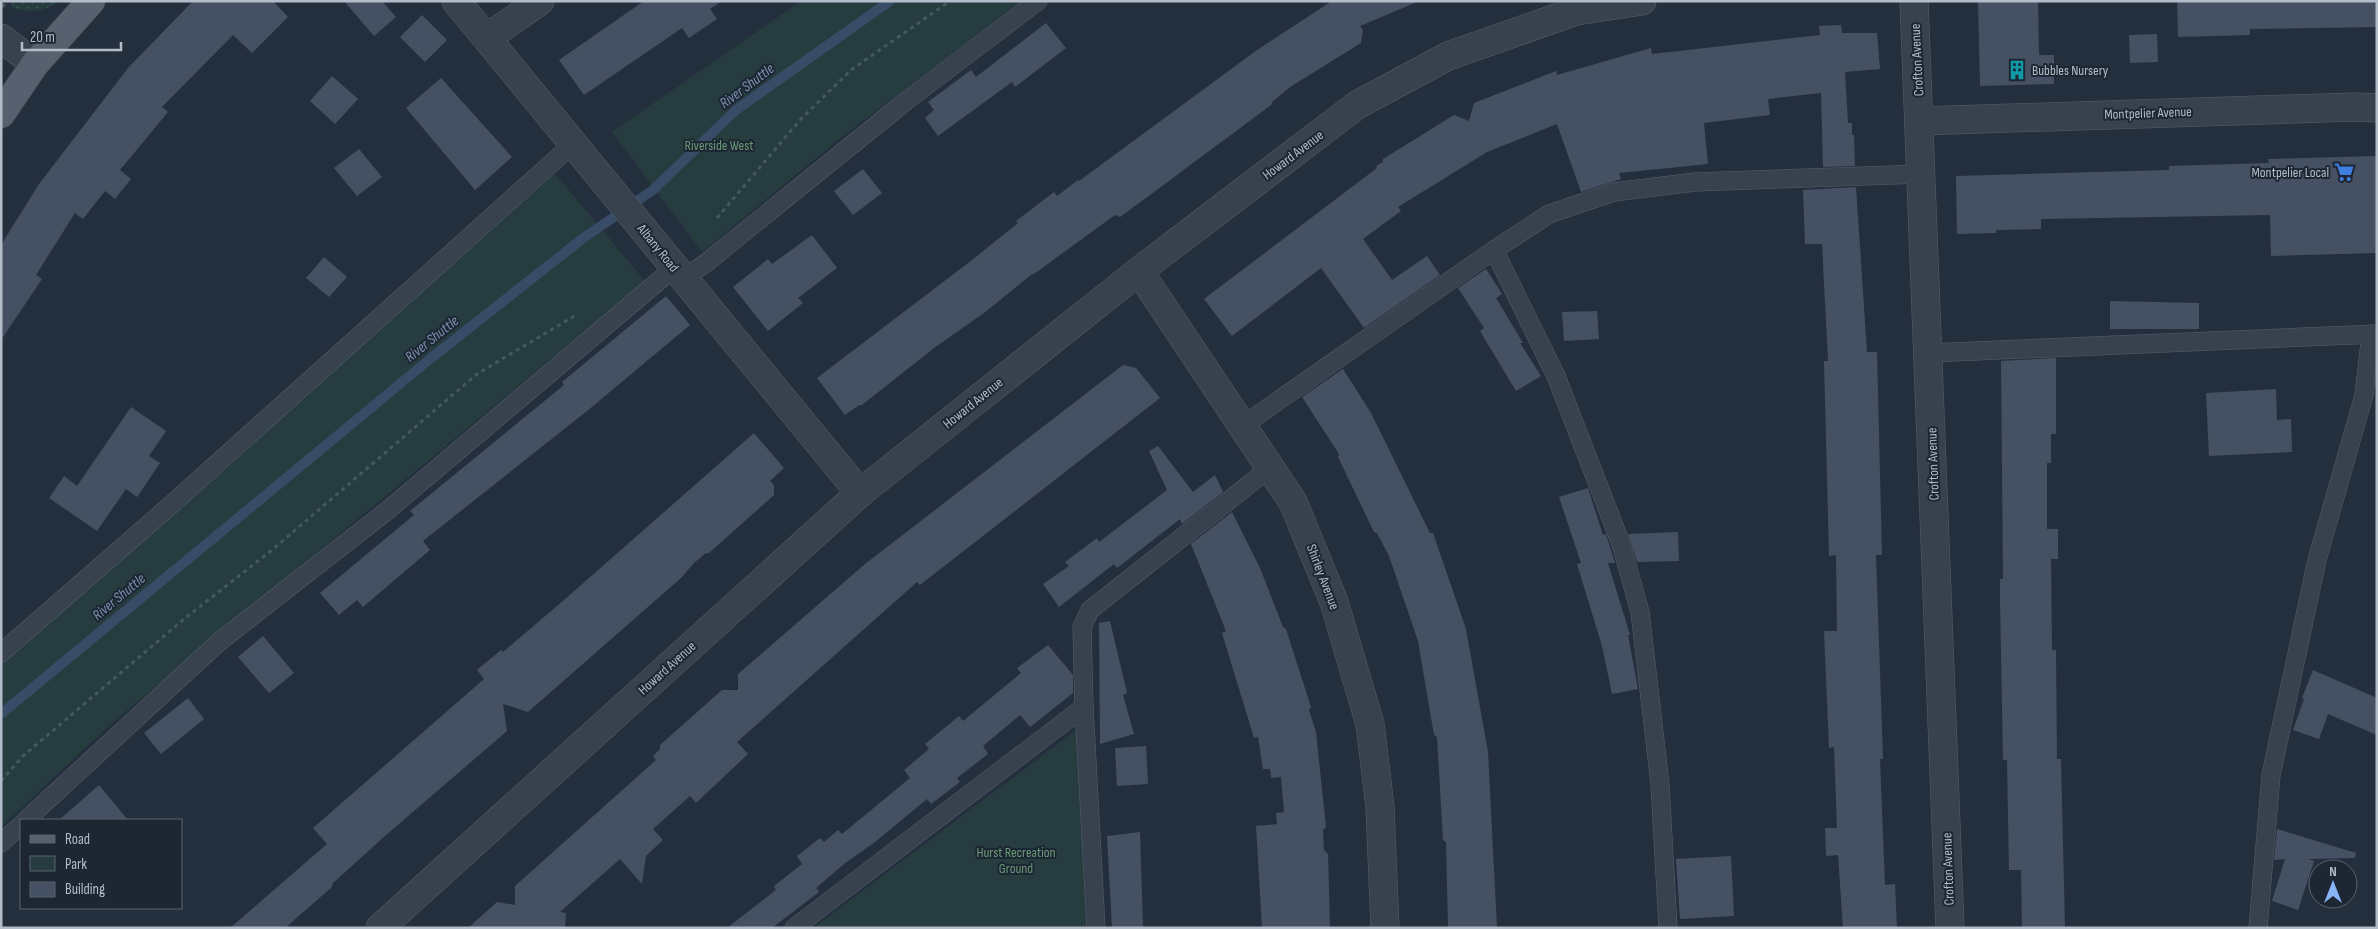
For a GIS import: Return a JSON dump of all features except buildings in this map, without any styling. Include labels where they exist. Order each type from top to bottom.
[{"type":"main road","points":[[1,114],[35,64],[92,1]]},
{"type":"street","name":"Albany Road","points":[[456,1],[860,493]]},
{"type":"street","points":[[487,38],[540,1]]},
{"type":"street","name":"Howard Avenue","points":[[380,928],[860,493],[1139,271],[1358,106],[1448,56],[1576,11],[1642,1]]},
{"type":"street","name":"Crofton Avenue","points":[[1914,1],[1950,928]]},
{"type":"street","points":[[1,38],[35,64]]},
{"type":"street","name":"Montpelier Avenue","points":[[1920,121],[2344,107],[2377,108]]},
{"type":"street","name":"Shirley Avenue","points":[[1139,271],[1293,502],[1334,602],[1370,724],[1380,807],[1385,928]]},
{"type":"lane","points":[[27,819],[219,642],[395,504],[678,273],[707,262],[906,101],[1038,1]]},
{"type":"lane","points":[[1,653],[172,504],[573,144]]},
{"type":"lane","points":[[1242,426],[1494,250],[1549,214],[1614,192],[1695,182],[1922,174]]},
{"type":"lane","points":[[1494,250],[1556,376],[1621,544],[1640,612],[1660,784],[1668,928]]},
{"type":"lane","points":[[1929,353],[2374,334],[2364,395],[2317,560],[2271,775],[2258,928]]},
{"type":"lane","points":[[1096,928],[1084,707],[1082,627],[1090,610],[1270,468]]},
{"type":"lane","points":[[794,928],[1084,707]]},
{"type":"lane","points":[[1,843],[20,826]]},
{"type":"path","points":[[2,8],[8,1]]},
{"type":"path","points":[[714,222],[800,120],[851,70],[950,1]]},
{"type":"path","points":[[1,781],[23,756],[184,618],[272,550],[477,374],[583,310]]},
{"type":"green space","points":[[13,1],[59,1],[42,10],[28,11],[15,9],[10,6]]},
{"type":"green space","name":"Riverside West","points":[[801,1],[1022,1],[843,136],[702,252],[612,132]]},
{"type":"green space","points":[[552,170],[645,281],[112,723],[1,827],[1,654]]},
{"type":"green space","name":"Hurst Recreation Ground","points":[[1079,728],[1086,928],[813,928]]},
{"type":"waterway","name":"River Shuttle","points":[[1,714],[430,359],[582,239],[653,190],[736,110],[890,1]]},
{"type":"place","name":"Bubbles Nursery","points":[[2017,70]]},
{"type":"place","name":"Montpelier Local","points":[[2344,172]]}]
